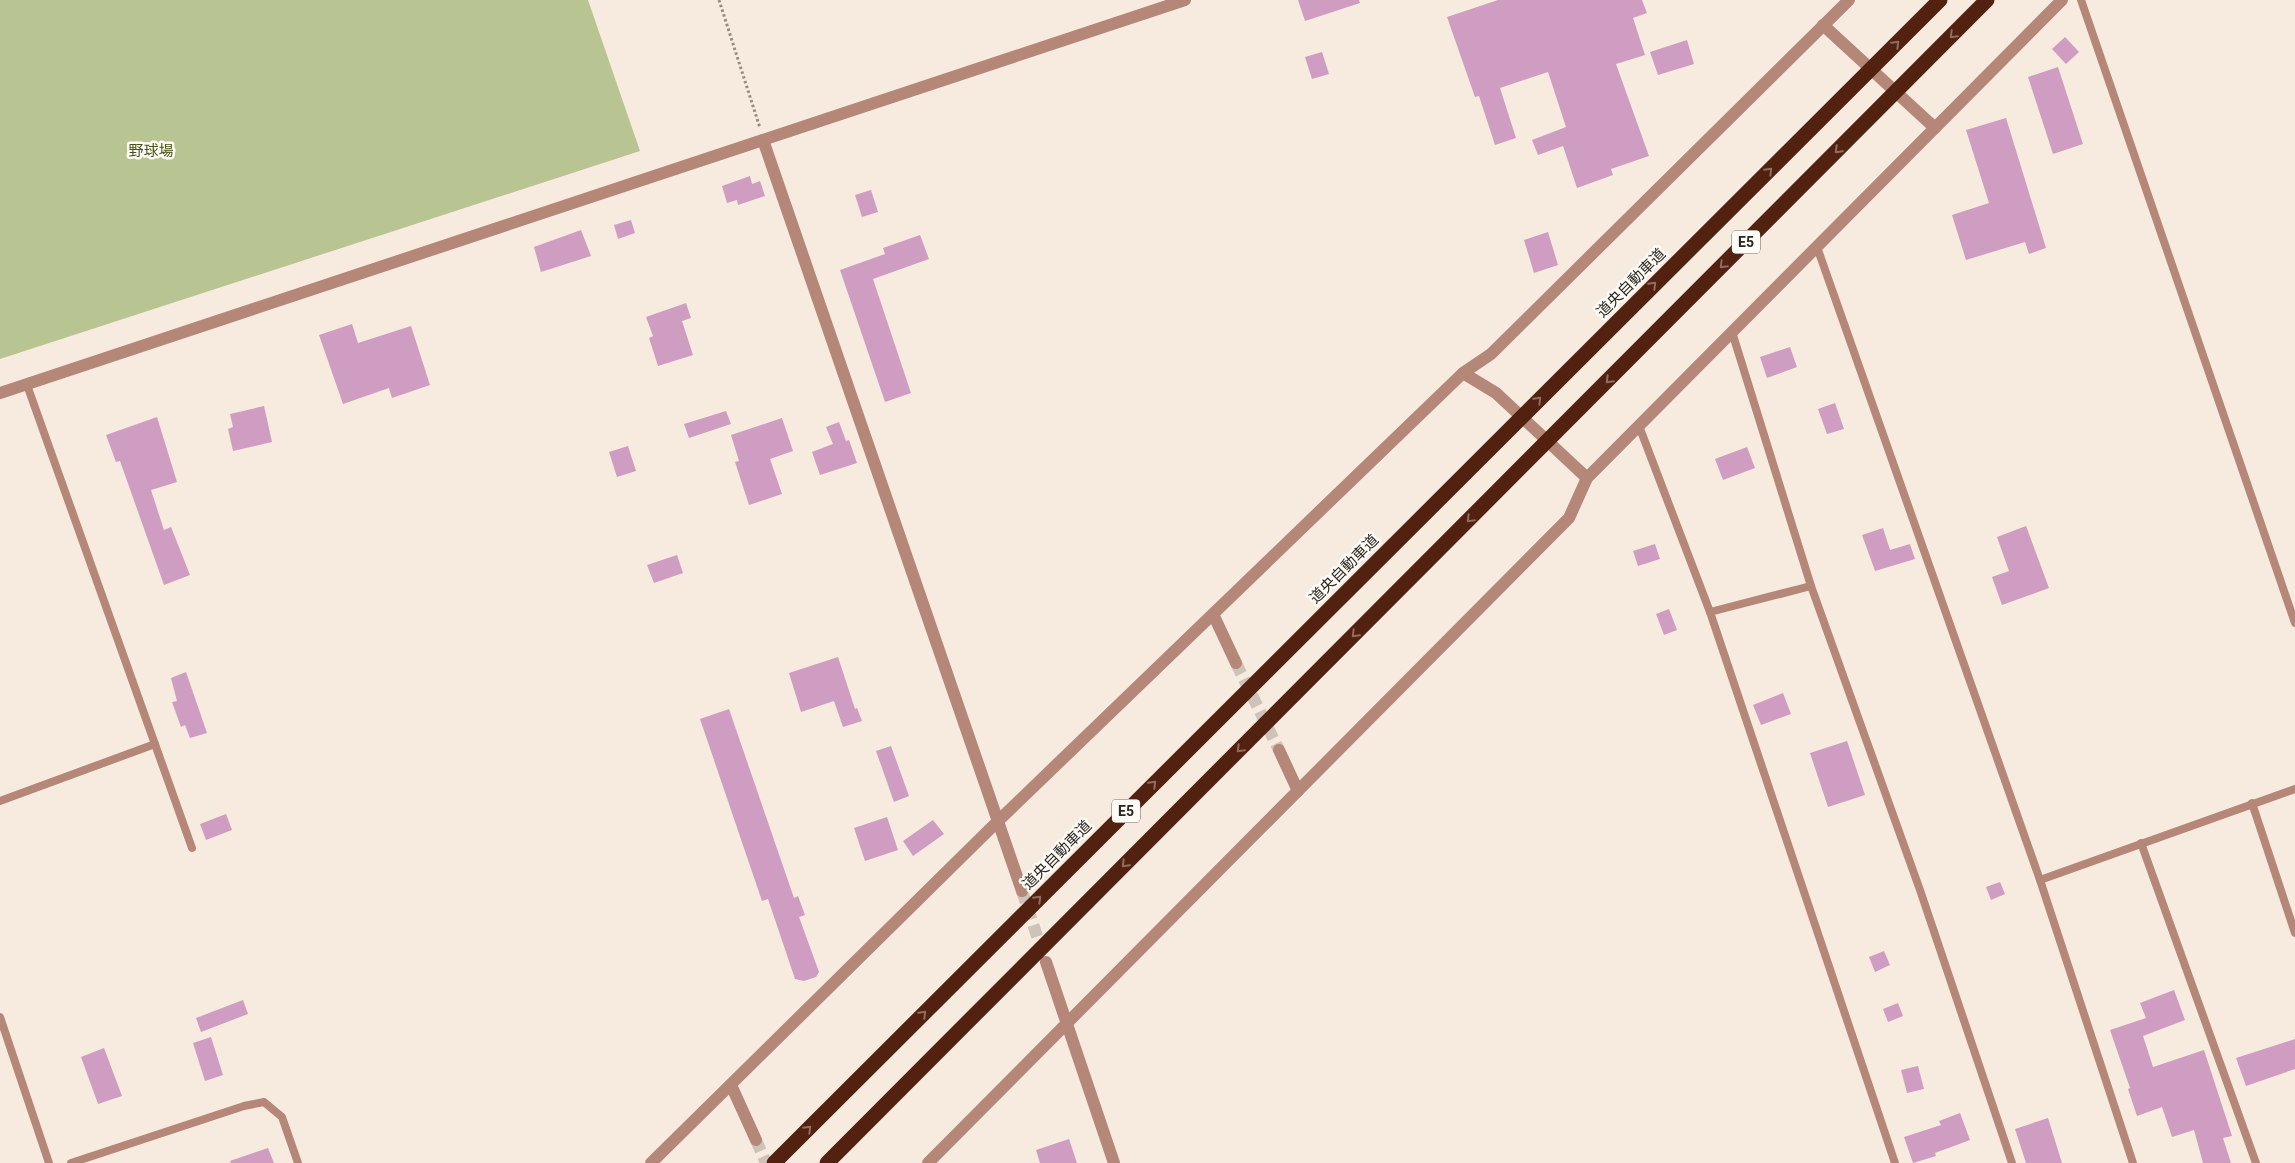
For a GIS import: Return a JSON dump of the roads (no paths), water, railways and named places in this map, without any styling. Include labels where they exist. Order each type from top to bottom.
[{"type":"highway","name":"道央自動車道","points":[[774,1163],[1940,0]]},
{"type":"highway","name":"E5","points":[[827,1163],[1987,0]]},
{"type":"street","points":[[0,393],[1185,0]]},
{"type":"street","points":[[651,1163],[996,823],[1213,614],[1463,374],[1491,354],[1849,0]]},
{"type":"street","points":[[928,1163],[1569,518],[1587,478],[2062,0]]},
{"type":"street","points":[[1823,25],[1935,128]]},
{"type":"street","points":[[763,140],[996,823],[1022,891]]},
{"type":"street","points":[[1463,374],[1496,393],[1587,478]]},
{"type":"street","points":[[1213,614],[1236,663]]},
{"type":"street","points":[[1279,750],[1298,791]]},
{"type":"street","points":[[1046,962],[1114,1163]]},
{"type":"street","points":[[731,1085],[756,1140]]},
{"type":"lane","points":[[2082,0],[2295,624]]},
{"type":"lane","points":[[1817,246],[2040,880],[2133,1163]]},
{"type":"lane","points":[[1732,332],[1810,586],[1920,890],[2012,1163]]},
{"type":"lane","points":[[27,385],[192,848]]},
{"type":"lane","points":[[1639,426],[1710,612],[1896,1163]]},
{"type":"lane","points":[[1710,612],[1810,586]]},
{"type":"lane","points":[[0,802],[155,744]]},
{"type":"lane","points":[[2040,880],[2295,788]]},
{"type":"lane","points":[[2252,804],[2295,933]]},
{"type":"lane","points":[[2141,843],[2256,1163]]},
{"type":"lane","points":[[0,1017],[49,1163]]},
{"type":"lane","points":[[71,1163],[244,1106],[264,1102],[282,1117],[298,1163]]},
{"type":"tunnel","points":[[1236,663],[1279,750]]},
{"type":"tunnel","points":[[1022,891],[1044,957]]},
{"type":"tunnel","points":[[756,1140],[766,1163]]},
{"type":"park label","name":"野球場","points":[[151,151]]}]
